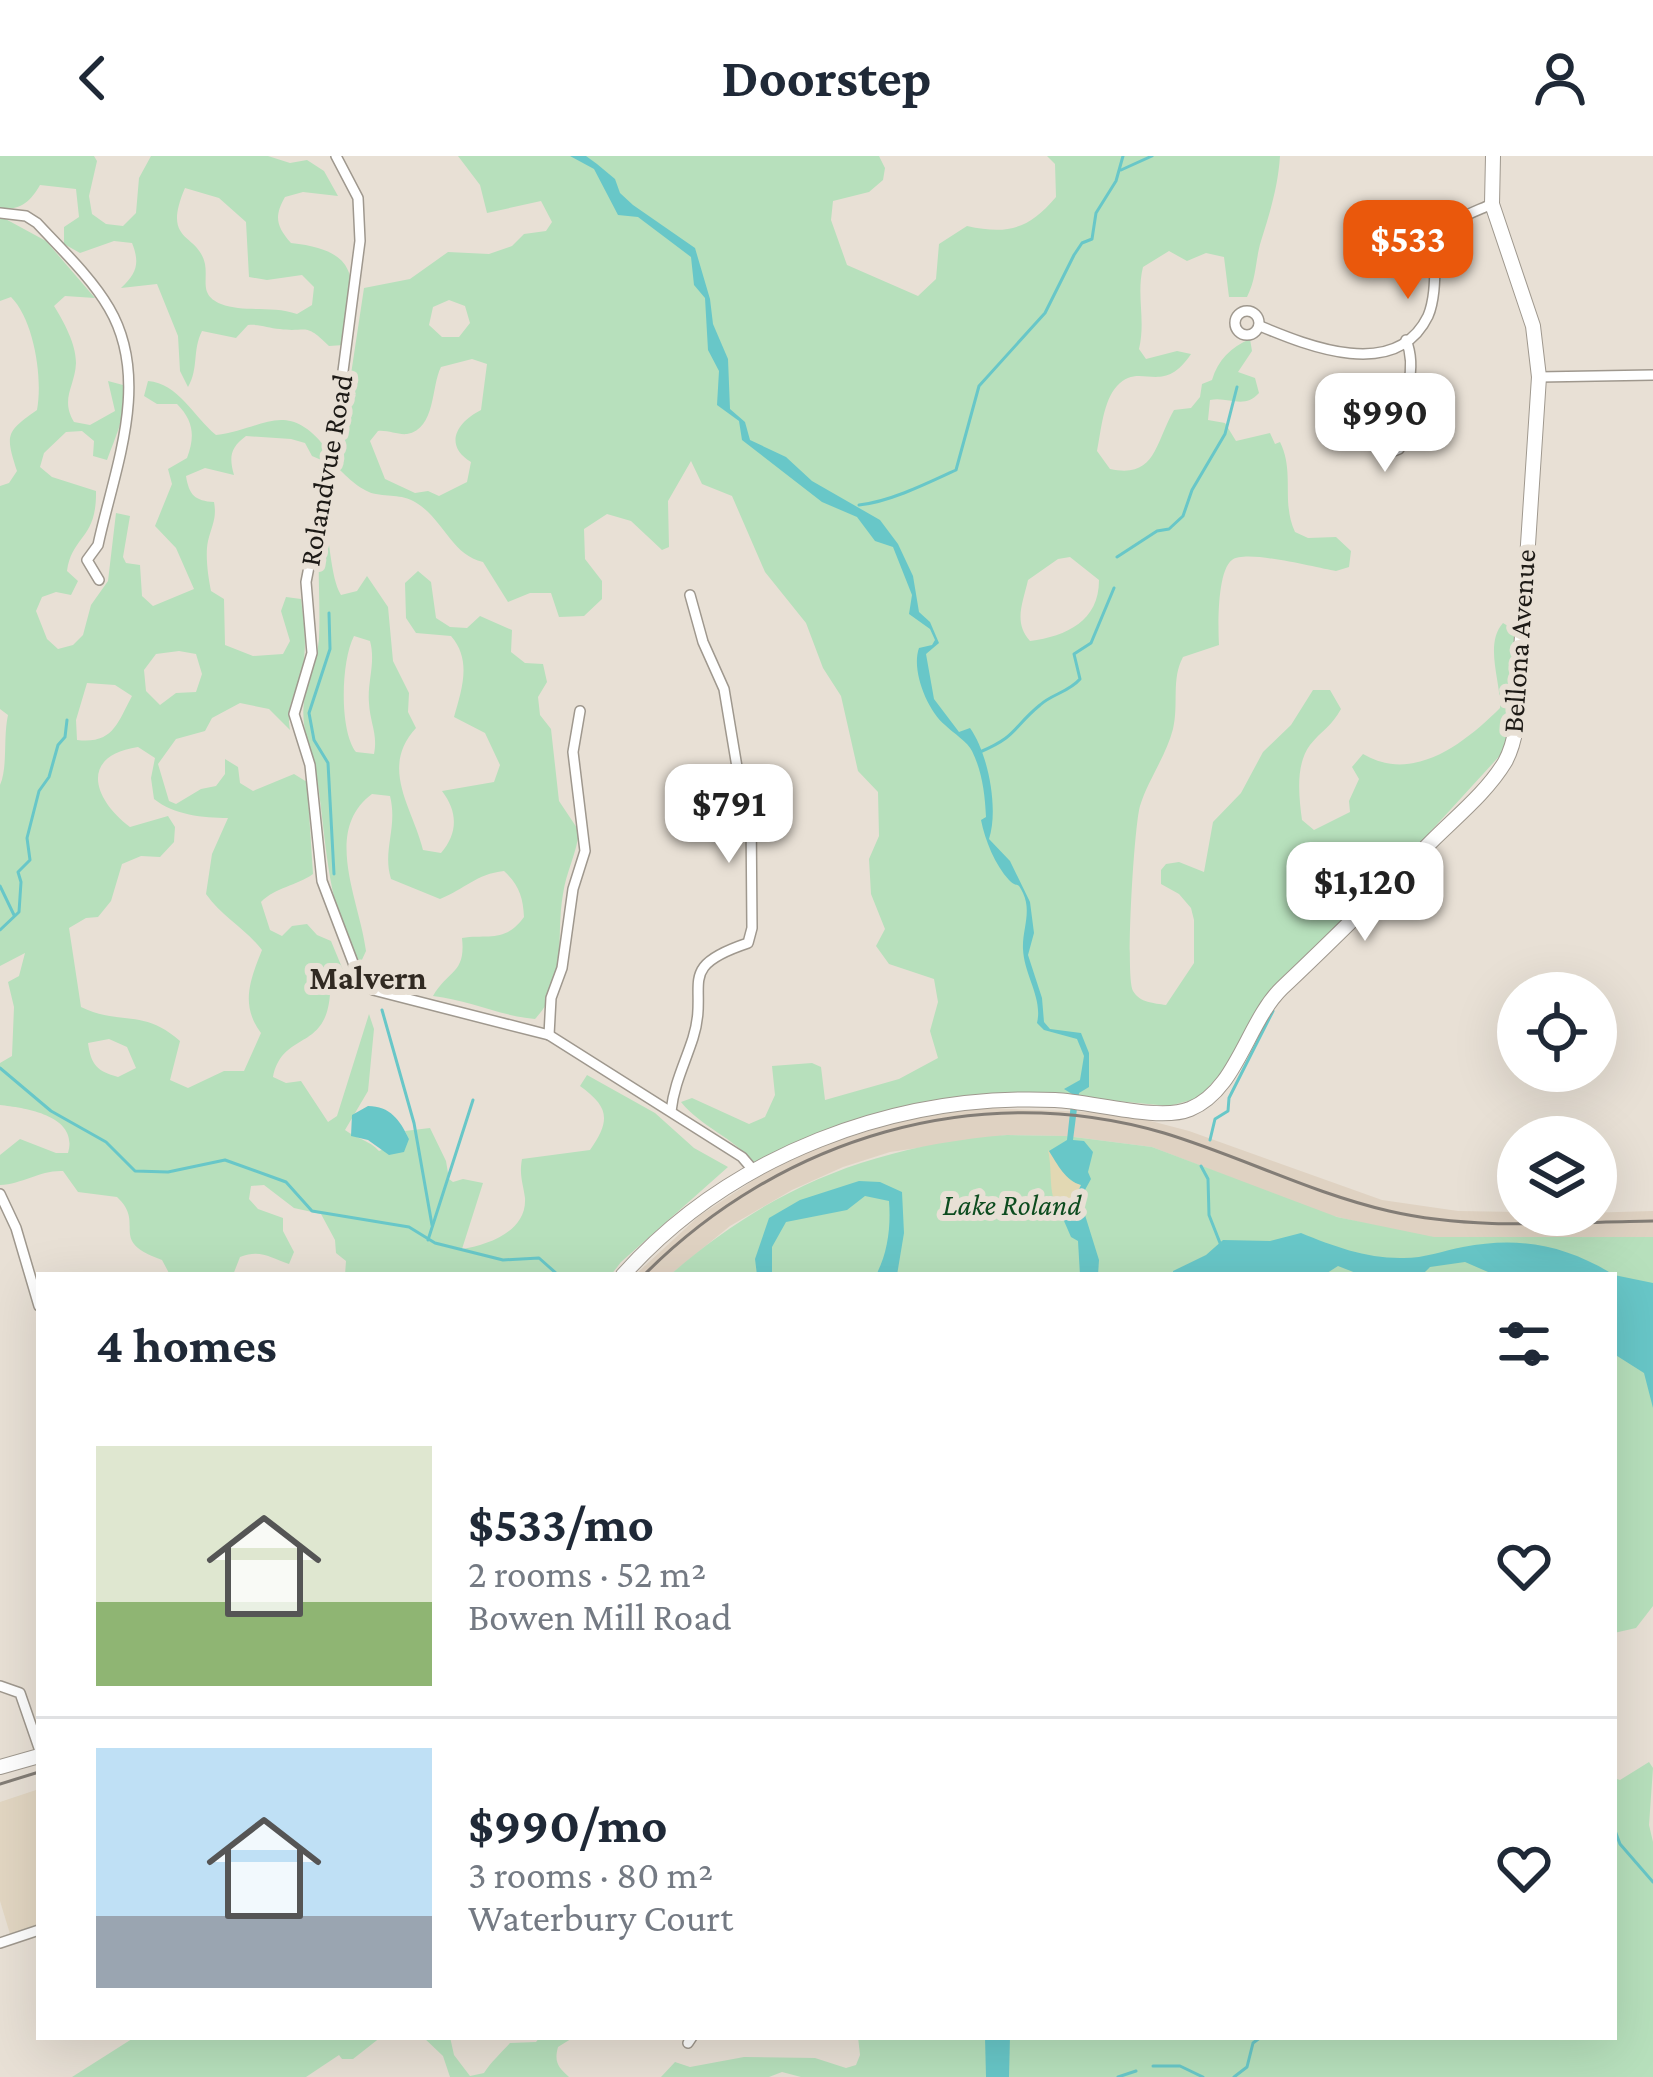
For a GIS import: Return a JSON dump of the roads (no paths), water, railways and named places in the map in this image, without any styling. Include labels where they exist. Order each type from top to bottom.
[{"type":"main road","name":"Bellona Avenue","points":[[625,1272],[674,1227],[754,1171],[830,1135],[935,1107],[1054,1100],[1169,1113],[1193,1108],[1216,1090],[1276,995],[1469,804],[1506,760],[1516,727],[1539,377],[1533,326],[1492,204],[1493,156]]},
{"type":"main road","points":[[0,1767],[36,1753]]},
{"type":"street","name":"Rolandvue Road","points":[[336,156],[358,198],[361,230],[340,404],[306,582],[312,653],[294,714],[310,765],[322,881],[357,973],[373,990],[549,1036],[742,1157],[754,1171]]},
{"type":"street","points":[[1260,326],[1344,355],[1382,350],[1406,340],[1430,311],[1436,242],[1441,233],[1455,220],[1492,204]]},
{"type":"street","points":[[0,213],[26,216],[47,234],[102,297],[123,340],[127,384],[123,445],[98,545],[87,560],[99,580]]},
{"type":"street","points":[[1392,427],[1411,376],[1406,340]]},
{"type":"street","points":[[1539,377],[1653,375]]},
{"type":"street","points":[[671,1111],[696,1027],[703,968],[719,951],[748,943],[752,928],[751,812],[737,767],[724,689],[690,595]]},
{"type":"street","points":[[549,1036],[551,998],[562,968],[573,889],[585,851],[573,752],[580,711]]},
{"type":"street","points":[[0,1194],[16,1228],[36,1296]]},
{"type":"street","points":[[0,1686],[20,1694],[36,1730]]},
{"type":"street","points":[[0,1942],[36,1931]]},
{"type":"water","points":[[570,156],[586,156],[597,164],[615,179],[620,193],[633,205],[695,248],[713,324],[728,359],[730,409],[745,422],[750,440],[786,457],[812,481],[880,520],[913,576],[919,612],[930,622],[939,643],[926,654],[934,699],[959,732],[970,728],[976,739],[992,797],[989,839],[1010,861],[1030,902],[1034,933],[1028,955],[1042,998],[1044,1022],[1050,1029],[1081,1033],[1089,1053],[1089,1087],[1079,1093],[1073,1140],[1084,1141],[1093,1152],[1091,1179],[1080,1199],[1099,1260],[1098,1272],[1080,1272],[1078,1241],[1071,1237],[1061,1214],[1068,1215],[1081,1185],[1066,1176],[1049,1151],[1067,1140],[1072,1094],[1064,1089],[1080,1080],[1084,1056],[1077,1039],[1044,1030],[1037,1023],[1023,949],[1026,900],[999,867],[988,844],[981,820],[986,817],[982,783],[972,751],[938,718],[922,689],[919,648],[935,640],[930,629],[909,614],[912,595],[893,547],[875,541],[857,517],[822,502],[742,440],[739,421],[717,405],[719,371],[708,350],[705,298],[694,285],[691,257],[638,217],[618,215],[594,169]]},
{"type":"water","points":[[368,1106],[382,1108],[398,1120],[409,1139],[404,1152],[389,1155],[368,1140],[351,1136],[352,1115]]},
{"type":"water","points":[[859,1181],[880,1182],[902,1192],[904,1233],[898,1272],[877,1272],[888,1239],[889,1201],[865,1196],[847,1210],[786,1222],[772,1247],[772,1272],[757,1272],[755,1259],[769,1218],[800,1200]]},
{"type":"water","points":[[1301,1233],[1387,1257],[1523,1243],[1578,1256],[1608,1272],[1488,1272],[1465,1262],[1430,1267],[1425,1272],[1353,1272],[1338,1266],[1329,1272],[1173,1272],[1223,1240],[1270,1241]]},
{"type":"water","points":[[1617,1276],[1653,1283],[1653,1408],[1644,1373],[1617,1356]]},
{"type":"water","points":[[985,2040],[1010,2040],[1009,2077],[986,2077]]},
{"type":"waterway","points":[[859,505],[895,496],[956,470],[979,386],[1045,313],[1074,255],[1082,243],[1092,239],[1096,213],[1116,181],[1123,156]]},
{"type":"waterway","points":[[1121,170],[1152,156]]},
{"type":"waterway","points":[[1117,557],[1157,531],[1169,529],[1183,516],[1192,490],[1225,434],[1237,387]]},
{"type":"waterway","points":[[980,752],[1080,679],[1074,654],[1091,643],[1114,588]]},
{"type":"waterway","points":[[329,613],[330,649],[309,713],[314,740],[328,763],[334,874]]},
{"type":"waterway","points":[[0,930],[19,912],[18,872],[30,860],[27,838],[39,791],[65,737],[67,720]]},
{"type":"waterway","points":[[0,886],[14,915]]},
{"type":"waterway","points":[[382,1010],[414,1123],[432,1225]]},
{"type":"waterway","points":[[1210,1140],[1215,1119],[1228,1111],[1229,1098],[1273,1011]]},
{"type":"waterway","points":[[0,1068],[51,1111],[106,1142],[135,1171],[168,1172],[225,1160],[286,1182],[312,1211],[409,1227],[435,1243],[503,1260],[539,1258],[555,1272]]},
{"type":"waterway","points":[[428,1240],[473,1100]]},
{"type":"waterway","points":[[1201,1166],[1208,1179],[1209,1215],[1220,1243]]},
{"type":"waterway","points":[[1617,1836],[1653,1882]]},
{"type":"waterway","points":[[1234,2077],[1247,2067],[1257,2040]]},
{"type":"waterway","points":[[1153,2066],[1180,2066],[1203,2077]]},
{"type":"waterway","points":[[1118,2077],[1136,2071]]},
{"type":"tram line","points":[[647,1272],[698,1227],[756,1187],[819,1155],[885,1132],[953,1118],[1023,1113],[1094,1118],[1164,1133],[1332,1194],[1421,1217],[1521,1224],[1653,1221]]},
{"type":"tram line","points":[[0,1784],[36,1773]]},
{"type":"district","name":"Malvern","points":[[368,977]]},
{"type":"park label","name":"Lake Roland","points":[[1012,1205]]}]
